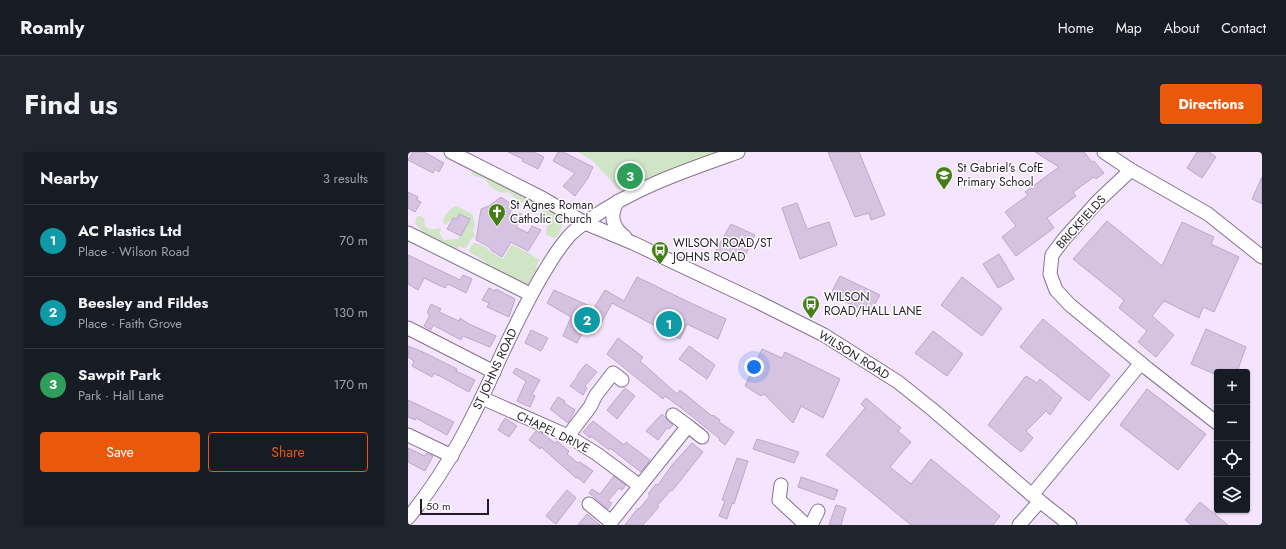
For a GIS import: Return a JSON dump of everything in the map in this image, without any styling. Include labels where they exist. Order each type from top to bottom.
[{"type":"street","name":"WILSON ROAD","points":[[451,152],[542,198],[585,223],[629,241],[824,335],[898,382],[1070,525]]},
{"type":"street","name":"ST JOHNS ROAD","points":[[408,518],[452,456],[482,398],[530,294],[553,257],[570,235],[618,201],[691,169],[738,152]]},
{"type":"street","points":[[1104,152],[1131,170],[1208,214],[1262,257]]},
{"type":"street","name":"BRICKFIELDS","points":[[1131,170],[1098,201],[1064,239],[1052,255],[1050,274],[1056,290],[1070,305],[1214,421]]},
{"type":"street","points":[[618,201],[612,213],[612,220],[615,227],[629,241]]},
{"type":"street","points":[[408,233],[530,294]]},
{"type":"street","points":[[408,328],[494,372]]},
{"type":"street","points":[[1018,525],[1036,498],[1141,363]]},
{"type":"street","points":[[568,436],[590,408],[596,395],[613,373]]},
{"type":"street","name":"CHAPEL DRIVE","points":[[482,398],[568,436],[597,454],[640,486]]},
{"type":"street","points":[[674,414],[702,437]]},
{"type":"street","points":[[589,504],[611,522],[688,426]]},
{"type":"street","points":[[408,435],[452,456]]},
{"type":"street","points":[[781,485],[779,500],[806,525]]},
{"type":"street","points":[[811,525],[818,511]]},
{"type":"green space","points":[[578,152],[721,152],[649,178],[647,181],[639,185],[637,183],[619,190],[594,162]]},
{"type":"green space","points":[[471,168],[559,215],[563,224],[558,236],[555,238],[546,235],[546,230],[550,220],[532,205],[519,201],[508,192],[505,193],[497,191],[489,185],[485,179],[472,175]]},
{"type":"green space","points":[[457,206],[472,214],[475,222],[473,230],[475,237],[471,239],[466,248],[459,247],[455,249],[443,244],[436,238],[434,239],[422,234],[421,230],[415,223],[417,216],[420,216],[424,218],[426,227],[432,229],[441,228],[440,234],[444,240],[458,239],[470,219],[459,214],[457,219],[453,218],[445,225],[443,222],[448,212]]},
{"type":"green space","points":[[474,243],[484,246],[492,253],[503,259],[512,244],[540,260],[536,266],[539,271],[528,288],[483,265],[483,263],[486,262],[469,252]]},
{"type":"building","points":[[413,152],[424,152],[444,163],[439,172],[435,169],[433,173],[408,160]]},
{"type":"building","points":[[508,152],[534,152],[544,157],[538,169],[522,161],[523,159]]},
{"type":"building","points":[[558,152],[563,152],[593,167],[588,178],[575,196],[563,186],[575,173],[553,161]]},
{"type":"building","points":[[828,152],[859,152],[885,215],[871,220],[869,213],[855,217]]},
{"type":"building","points":[[1035,152],[1084,152],[1104,173],[1096,179],[1094,177],[1073,192],[1076,196],[1047,218],[1054,228],[1016,256],[1002,237],[1016,226],[1005,212],[1028,195],[1025,192],[1059,167]]},
{"type":"building","points":[[1197,152],[1209,152],[1216,157],[1202,178],[1187,168]]},
{"type":"building","points":[[1262,177],[1262,204],[1252,199]]},
{"type":"building","points":[[408,192],[418,197],[417,200],[421,202],[415,212],[408,208]]},
{"type":"building","name":"St Agnes Roman Catholic Church","points":[[501,197],[514,206],[509,214],[522,214],[516,227],[528,233],[532,226],[541,230],[528,251],[511,242],[502,257],[492,251],[489,247],[476,240],[481,209],[489,206]]},
{"type":"building","points":[[797,203],[807,229],[829,222],[837,245],[800,259],[782,208]]},
{"type":"building","points":[[459,214],[470,219],[461,236],[447,229],[453,218],[457,219]]},
{"type":"building","points":[[1107,221],[1162,266],[1182,222],[1214,237],[1211,244],[1239,257],[1214,312],[1203,307],[1199,318],[1164,301],[1152,316],[1174,335],[1156,357],[1138,342],[1147,331],[1119,308],[1124,300],[1073,259]]},
{"type":"building","points":[[731,224],[755,235],[742,262],[716,250]]},
{"type":"building","points":[[999,254],[1014,279],[998,288],[983,264]]},
{"type":"building","points":[[408,255],[460,280],[463,275],[472,279],[466,293],[448,284],[445,288],[424,278],[418,290],[408,284]]},
{"type":"building","points":[[840,276],[880,295],[870,313],[830,295]]},
{"type":"building","points":[[637,277],[726,319],[718,339],[687,324],[680,339],[612,303],[597,331],[587,324],[577,343],[563,336],[571,317],[547,303],[554,290],[594,308],[605,290],[624,301]]},
{"type":"building","points":[[962,277],[1002,308],[982,336],[941,305]]},
{"type":"building","points":[[489,288],[495,291],[496,289],[515,299],[509,317],[487,307],[489,303],[482,300]]},
{"type":"building","points":[[431,304],[441,309],[439,312],[459,321],[460,318],[469,324],[496,336],[490,347],[463,336],[461,340],[433,325],[431,330],[424,326],[430,315],[427,313]]},
{"type":"building","points":[[1043,319],[1110,375],[1089,401],[1020,347]]},
{"type":"building","points":[[1206,329],[1246,347],[1238,369],[1214,369],[1214,374],[1191,364]]},
{"type":"building","points":[[531,330],[548,338],[541,351],[525,343]]},
{"type":"building","points":[[933,331],[963,354],[947,376],[915,353]]},
{"type":"building","points":[[618,338],[643,357],[640,361],[677,394],[680,390],[712,416],[713,415],[720,420],[719,422],[734,432],[725,445],[719,440],[720,439],[684,410],[665,396],[663,399],[607,354]]},
{"type":"building","points":[[408,346],[457,369],[456,371],[475,380],[469,392],[434,373],[432,377],[412,366],[414,361],[408,357]]},
{"type":"building","points":[[689,346],[715,365],[707,379],[679,359]]},
{"type":"building","points":[[762,349],[782,358],[785,352],[840,379],[823,418],[801,406],[793,423],[764,394],[761,396],[745,386]]},
{"type":"building","points":[[586,364],[597,372],[585,386],[587,388],[583,395],[570,386]]},
{"type":"building","points":[[516,368],[540,380],[532,394],[535,396],[530,407],[517,401],[526,381],[513,373]]},
{"type":"building","points":[[1026,376],[1037,383],[1040,379],[1062,398],[1050,415],[1046,411],[1026,431],[1033,438],[1021,452],[988,425]]},
{"type":"building","points":[[625,388],[635,396],[617,419],[607,410]]},
{"type":"building","points":[[1147,389],[1206,434],[1178,470],[1120,425]]},
{"type":"building","points":[[558,397],[575,410],[568,423],[550,409]]},
{"type":"building","points":[[866,398],[901,428],[898,431],[911,442],[890,467],[911,484],[931,459],[1000,516],[993,525],[911,525],[826,455],[865,408],[861,404]]},
{"type":"building","points":[[408,400],[454,422],[447,435],[416,418],[415,420],[408,417]]},
{"type":"building","points":[[662,414],[673,425],[669,429],[667,428],[658,440],[646,431]]},
{"type":"building","points":[[505,418],[517,426],[509,437],[498,430]]},
{"type":"building","points":[[593,421],[624,445],[626,442],[650,460],[641,472],[610,448],[609,450],[591,436],[590,438],[583,432]]},
{"type":"building","points":[[536,431],[543,434],[555,443],[557,441],[569,451],[567,454],[578,463],[580,462],[593,471],[584,483],[577,477],[576,478],[541,447],[540,449],[529,440]]},
{"type":"building","points":[[757,439],[799,452],[794,463],[753,449]]},
{"type":"building","points":[[692,443],[703,452],[672,491],[671,490],[657,506],[659,507],[643,525],[625,525],[638,508],[639,509],[650,496],[648,494],[656,484],[658,485],[672,465]]},
{"type":"building","points":[[408,448],[425,456],[427,453],[433,456],[425,471],[408,462]]},
{"type":"building","points":[[737,458],[748,461],[734,504],[732,503],[727,519],[719,516],[725,501],[722,500]]},
{"type":"building","points":[[614,476],[626,485],[622,490],[619,488],[608,501],[612,503],[608,509],[589,493],[592,489],[600,494]]},
{"type":"building","points":[[801,477],[838,490],[834,500],[798,487]]},
{"type":"building","points":[[567,490],[576,498],[556,524],[546,516]]},
{"type":"building","points":[[1200,502],[1228,525],[1191,525],[1185,520]]},
{"type":"building","points":[[836,505],[846,508],[841,525],[829,525]]},
{"type":"building","points":[[587,514],[600,525],[578,525]]},
{"type":"place","name":"Sawpit Park","points":[[630,176]]},
{"type":"place","name":"St Gabriel's CofE Primary School","points":[[944,190]]},
{"type":"place","name":"St Agnes Roman Catholic Church","points":[[497,227]]},
{"type":"place","name":"WILSON ROAD/ST JOHNS ROAD","points":[[660,265]]},
{"type":"place","name":"WILSON ROAD/HALL LANE","points":[[811,319]]},
{"type":"place","name":"Beesley and Fildes","points":[[587,320]]},
{"type":"place","name":"AC Plastics Ltd","points":[[669,324]]}]
